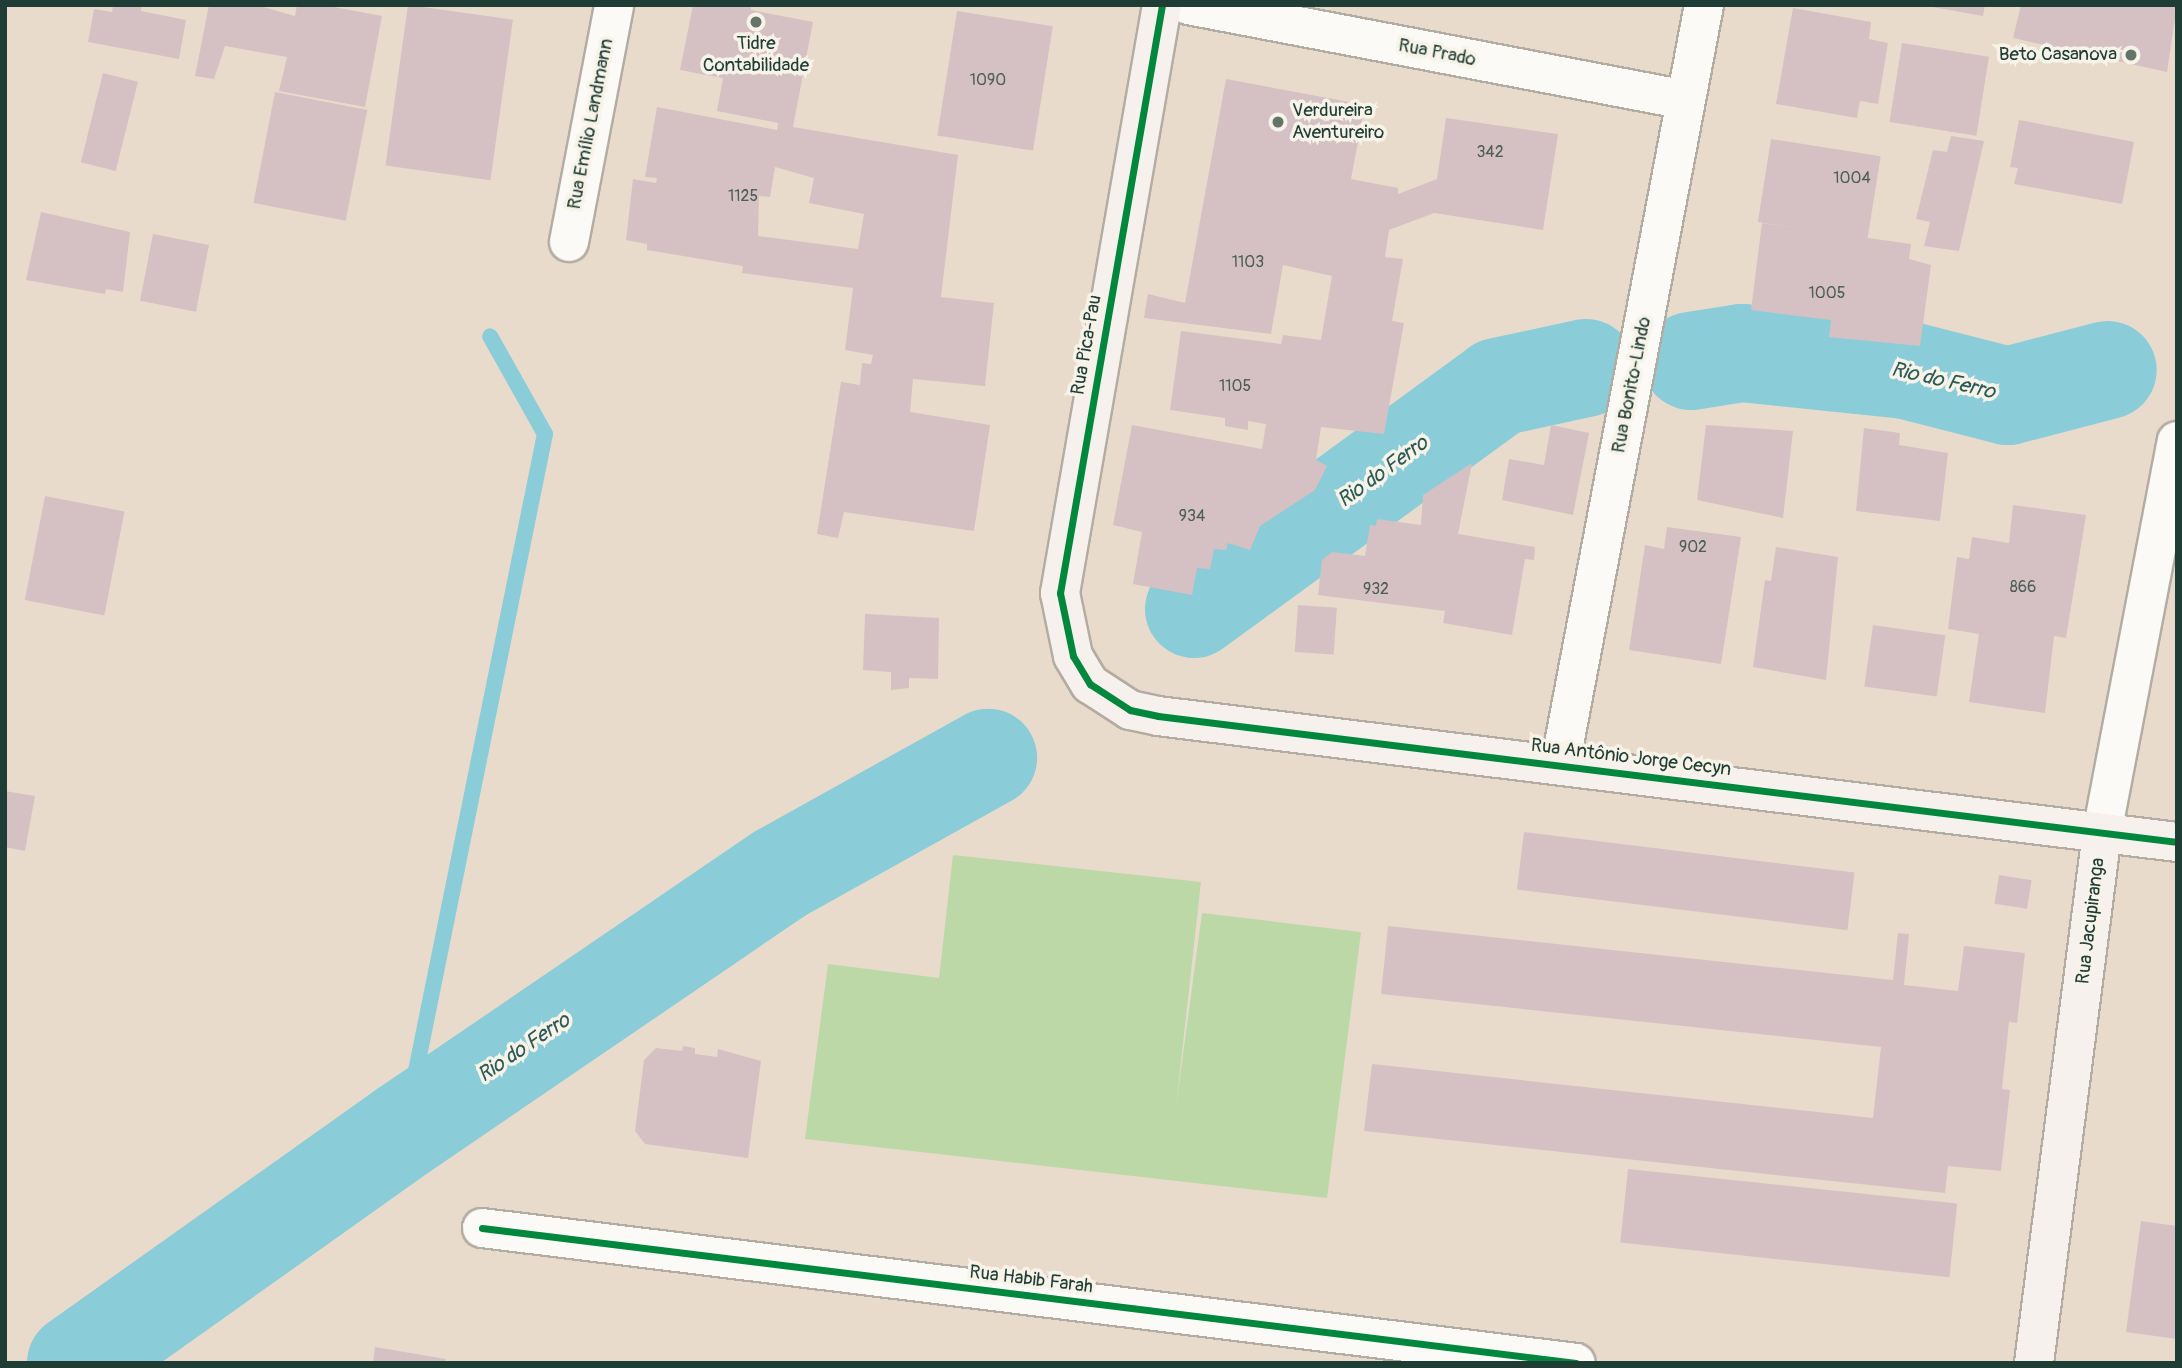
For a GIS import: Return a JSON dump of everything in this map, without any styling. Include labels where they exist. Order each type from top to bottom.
[{"type":"street","name":"Rua Emílio Landmann","points":[[569,242],[614,5]]},
{"type":"street","name":"Rua Pica-Pau","points":[[1090,684],[1073,656],[1060,593],[1162,5]]},
{"type":"street","name":"Rua Prado","points":[[1188,5],[1686,100]]},
{"type":"street","name":"Rua Bonito-Lindo","points":[[1560,765],[1704,5]]},
{"type":"street","name":"Rua Jacupiranga","points":[[2034,1363],[2102,833],[2177,440]]},
{"type":"street","name":"Rua Antônio Jorge Cecyn","points":[[1090,684],[1130,710],[1158,716],[2177,842]]},
{"type":"street","name":"Rua Habib Farah","points":[[482,1228],[1576,1363]]},
{"type":"green space","points":[[953,855],[1201,882],[1176,1107],[1202,913],[1361,932],[1327,1198],[805,1139],[828,964],[939,978]]},
{"type":"building","points":[[113,5],[142,5],[141,11],[186,20],[179,59],[88,42],[94,9],[112,12]]},
{"type":"building","points":[[209,5],[256,5],[295,16],[297,5],[323,5],[382,16],[365,107],[279,91],[287,57],[225,46],[214,79],[195,76]]},
{"type":"building","points":[[408,5],[513,20],[490,180],[385,165]]},
{"type":"building","points":[[693,5],[751,5],[751,10],[813,22],[793,127],[958,155],[941,297],[994,303],[985,386],[913,379],[910,412],[990,425],[974,531],[844,512],[838,538],[817,534],[841,382],[860,385],[862,363],[871,364],[873,355],[845,350],[853,288],[742,273],[743,266],[647,250],[647,244],[626,240],[633,179],[656,183],[657,178],[645,177],[657,107],[777,130],[778,123],[717,111],[723,78],[680,70]],"holes":[[[775,167],[814,178],[809,203],[864,214],[858,249],[758,236],[759,196],[770,197]]]},
{"type":"building","points":[[1921,5],[1985,5],[1983,16]]},
{"type":"building","name":"Beto Casanova","points":[[2021,5],[2177,5],[2167,72],[2013,38]]},
{"type":"building","points":[[1793,8],[1871,22],[1869,39],[1888,43],[1878,104],[1860,101],[1857,118],[1776,104]]},
{"type":"building","points":[[957,11],[1053,26],[1033,151],[937,135]]},
{"type":"building","points":[[1902,43],[1989,57],[1976,136],[1889,122]]},
{"type":"building","points":[[103,73],[138,82],[116,171],[81,162]]},
{"type":"building","points":[[1226,79],[1365,105],[1351,179],[1398,188],[1398,194],[1437,179],[1446,118],[1558,134],[1543,230],[1434,213],[1389,230],[1385,257],[1403,259],[1392,321],[1404,323],[1384,434],[1321,427],[1316,460],[1327,466],[1315,490],[1260,526],[1250,550],[1228,543],[1226,550],[1214,549],[1210,569],[1197,568],[1192,595],[1133,584],[1142,532],[1113,525],[1132,425],[1262,449],[1266,424],[1248,421],[1248,430],[1225,426],[1225,418],[1170,410],[1181,331],[1281,344],[1283,335],[1321,340],[1332,276],[1283,265],[1271,334],[1144,318],[1148,294],[1185,303]]},
{"type":"building","points":[[275,92],[367,110],[346,221],[253,203]]},
{"type":"building","points":[[2019,120],[2134,142],[2122,204],[2014,184],[2018,168],[2010,167]]},
{"type":"building","points":[[1951,136],[1984,141],[1959,251],[1924,246],[1930,222],[1916,219],[1933,150],[1947,152]]},
{"type":"building","points":[[1771,139],[1881,156],[1867,239],[1758,222]]},
{"type":"building","points":[[41,212],[130,232],[123,292],[106,289],[105,294],[26,280]]},
{"type":"building","points":[[1762,223],[1911,244],[1909,259],[1931,265],[1920,346],[1829,337],[1831,320],[1751,310]]},
{"type":"building","points":[[153,234],[209,245],[196,312],[140,301]]},
{"type":"building","points":[[1551,425],[1589,433],[1573,515],[1502,500],[1509,459],[1544,465]]},
{"type":"building","points":[[1706,425],[1793,431],[1783,518],[1697,500]]},
{"type":"building","points":[[1864,428],[1900,433],[1899,445],[1948,453],[1940,521],[1856,511]]},
{"type":"building","points":[[1472,463],[1458,534],[1535,547],[1534,560],[1525,559],[1512,635],[1443,623],[1445,611],[1318,595],[1322,560],[1332,552],[1365,556],[1370,525],[1376,526],[1377,519],[1421,525],[1423,495]]},
{"type":"building","points":[[45,496],[125,511],[104,616],[25,600]]},
{"type":"building","points":[[2013,505],[2086,515],[2066,638],[2054,636],[2045,713],[1969,702],[1979,634],[1948,629],[1957,557],[1969,559],[1972,537],[2009,543]]},
{"type":"building","points":[[1667,527],[1741,537],[1721,664],[1629,650],[1645,545],[1664,549]]},
{"type":"building","points":[[1776,547],[1838,557],[1826,680],[1753,667],[1765,580],[1771,581]]},
{"type":"building","points":[[1298,605],[1337,608],[1334,655],[1295,652]]},
{"type":"building","points":[[865,614],[939,618],[938,679],[909,678],[909,688],[891,690],[891,672],[863,670]]},
{"type":"building","points":[[1873,625],[1945,635],[1937,697],[1864,686]]},
{"type":"building","points":[[5,791],[35,796],[25,851],[5,847]]},
{"type":"building","points":[[1524,832],[1855,873],[1847,930],[1517,890]]},
{"type":"building","points":[[1999,875],[2032,880],[2027,909],[1994,904]]},
{"type":"building","points":[[1388,926],[1893,980],[1898,933],[1909,934],[1904,985],[1958,991],[1964,946],[2025,953],[2017,1023],[2009,1022],[2002,1089],[2010,1090],[2001,1171],[1948,1166],[1945,1193],[1364,1131],[1372,1064],[1873,1118],[1881,1047],[1381,994]]},
{"type":"building","points":[[683,1046],[695,1048],[695,1054],[717,1057],[718,1049],[761,1061],[748,1158],[645,1144],[635,1131],[644,1060],[656,1048],[682,1051]]},
{"type":"building","points":[[1628,1169],[1957,1204],[1949,1277],[1620,1243]]},
{"type":"building","points":[[2141,1221],[2177,1226],[2177,1339],[2126,1332]]},
{"type":"building","points":[[375,1347],[446,1359],[445,1363],[373,1363]]},
{"type":"waterway","points":[[404,1130],[545,434],[490,336]]},
{"type":"waterway","name":"Rio do Ferro","points":[[1691,361],[1742,353],[1906,370],[2008,396],[2108,370]]},
{"type":"waterway","name":"Rio do Ferro","points":[[1194,609],[1498,387],[1586,368]]},
{"type":"waterway","name":"Rio do Ferro","points":[[76,1363],[404,1130],[781,873],[988,758]]},
{"type":"cycle path","points":[[1162,5],[1060,593],[1073,656],[1090,684],[1130,710],[1158,716],[2177,842]]},
{"type":"cycle path","points":[[482,1228],[1576,1363]]},
{"type":"place","name":"Tidre Contabilidade","points":[[756,22]]},
{"type":"place","name":"Beto Casanova","points":[[2131,55]]},
{"type":"place","name":"Verdureira Aventureiro","points":[[1278,122]]}]
